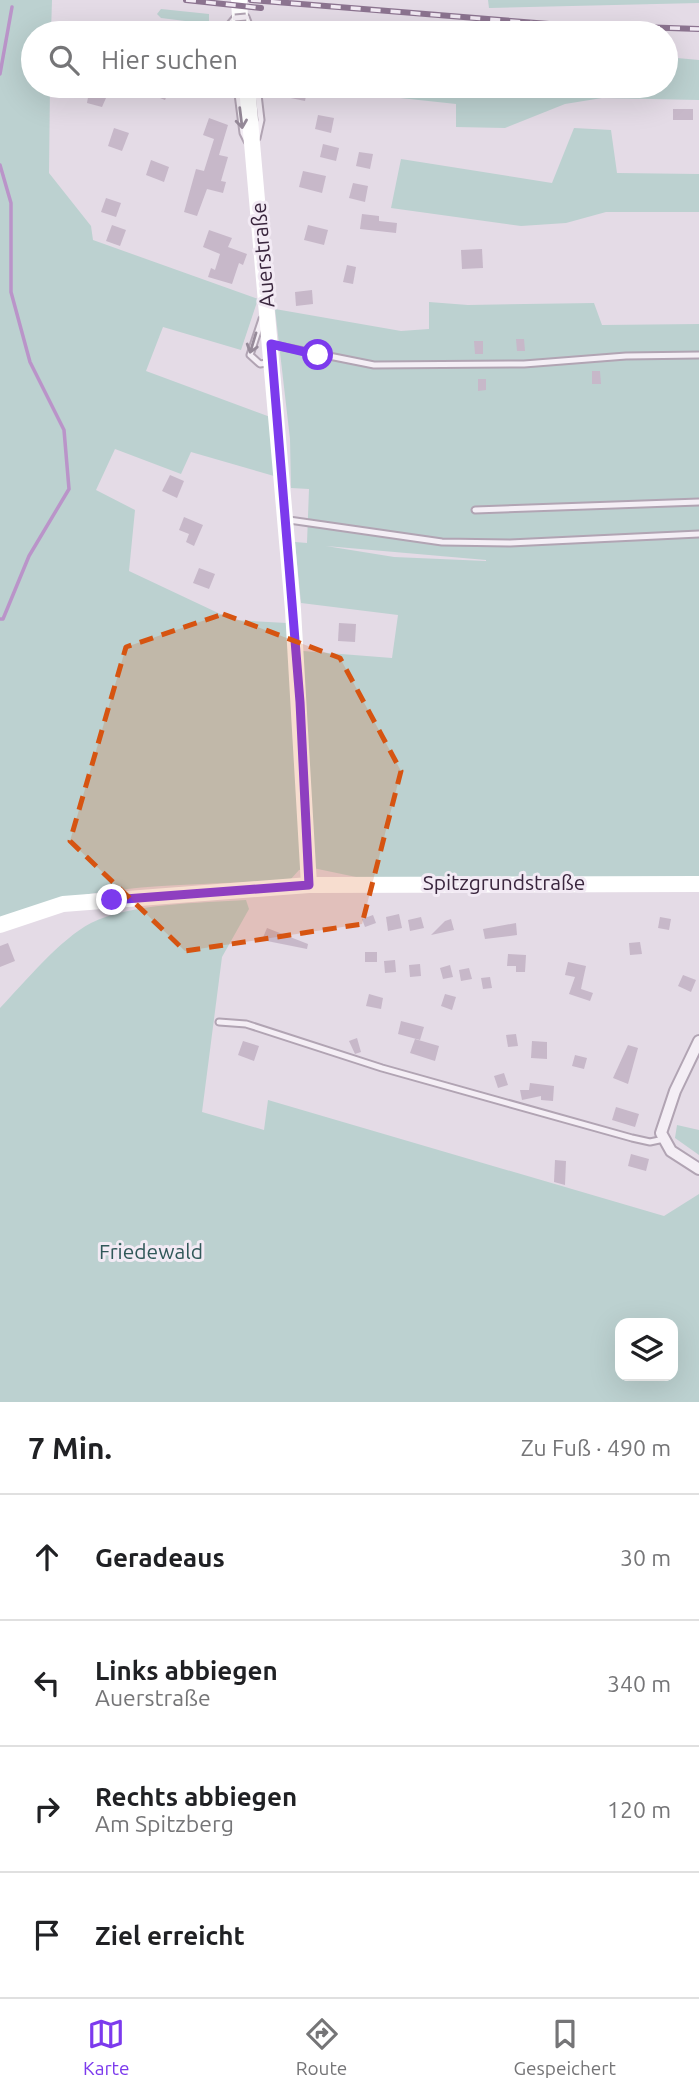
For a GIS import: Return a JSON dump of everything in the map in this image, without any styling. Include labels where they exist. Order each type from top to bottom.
[{"type":"street","points":[[239,0],[240,21]]},
{"type":"street","name":"Auerstraße","points":[[248,98],[286,519],[300,702],[309,885]]},
{"type":"street","name":"Spitzgrundstraße","points":[[0,925],[63,904],[309,885],[699,884]]},
{"type":"street","points":[[699,1041],[675,1091],[661,1133],[671,1151],[699,1169]]},
{"type":"lane","points":[[232,21],[235,18],[246,17],[248,21]]},
{"type":"lane","points":[[239,98],[243,133],[253,145]]},
{"type":"lane","points":[[253,145],[261,120],[258,98]]},
{"type":"lane","points":[[268,306],[250,355],[260,364],[272,353],[374,365],[524,364],[625,356],[699,355]]},
{"type":"lane","points":[[475,510],[699,502]]},
{"type":"lane","points":[[286,519],[442,542],[510,543],[699,534]]},
{"type":"lane","points":[[219,1022],[246,1024],[382,1068],[632,1138],[650,1142],[664,1139]]},
{"type":"highlighted area","points":[[223,614],[340,658],[401,771],[362,924],[185,951],[70,841],[126,647]]},
{"type":"green space","points":[[0,0],[52,0],[51,21],[21,21],[21,98],[50,98],[49,173],[91,226],[93,240],[258,299],[241,350],[163,327],[146,371],[273,418],[274,476],[191,452],[181,474],[115,449],[96,490],[135,510],[129,571],[233,620],[287,623],[303,651],[392,658],[398,615],[301,603],[295,542],[307,543],[309,489],[291,488],[290,439],[275,309],[401,331],[429,329],[429,302],[468,305],[594,303],[602,325],[699,324],[699,879],[356,877],[313,868],[299,870],[290,880],[142,888],[69,898],[0,919]],"holes":[[[326,546],[486,560],[394,557]]]},
{"type":"green space","points":[[488,0],[699,0],[699,3],[489,8]]},
{"type":"green space","points":[[161,9],[209,14],[209,21],[161,18],[157,14]]},
{"type":"green space","points":[[678,58],[699,60],[699,100],[602,98],[678,98]]},
{"type":"green space","points":[[400,98],[602,98],[565,104],[505,128],[456,127],[456,104]]},
{"type":"green space","points":[[574,128],[611,130],[617,173],[699,174],[699,212],[606,212],[566,223],[521,226],[391,208],[401,159],[552,183]]},
{"type":"green space","name":"Friedewald","points":[[246,900],[249,909],[222,957],[202,1112],[264,1130],[268,1100],[664,1216],[699,1194],[699,1402],[0,1402],[0,1008],[55,950],[91,923],[126,911],[188,903]]},
{"type":"green space","points":[[677,1125],[699,1130],[699,1155],[675,1138]]},
{"type":"building","points":[[88,98],[106,98],[102,107],[87,103]]},
{"type":"building","points":[[673,109],[693,109],[693,120],[673,120]]},
{"type":"building","points":[[318,115],[334,118],[331,133],[315,129]]},
{"type":"building","points":[[209,118],[228,125],[219,155],[228,157],[221,181],[226,182],[223,193],[207,189],[197,216],[184,212],[196,169],[204,171],[214,139],[203,135]]},
{"type":"building","points":[[114,128],[129,133],[122,151],[108,146]]},
{"type":"building","points":[[323,144],[339,148],[336,161],[320,157]]},
{"type":"building","points":[[359,152],[373,154],[370,169],[356,166]]},
{"type":"building","points":[[151,160],[169,167],[164,182],[146,175]]},
{"type":"building","points":[[303,171],[326,176],[322,193],[299,187]]},
{"type":"building","points":[[353,183],[368,186],[365,202],[349,198]]},
{"type":"building","points":[[106,198],[121,203],[116,217],[101,212]]},
{"type":"building","points":[[362,214],[379,216],[379,221],[397,223],[396,233],[360,229]]},
{"type":"building","points":[[112,225],[126,230],[120,246],[106,241]]},
{"type":"building","points":[[308,225],[328,230],[324,245],[304,240]]},
{"type":"building","points":[[209,230],[232,238],[228,247],[247,254],[243,265],[239,263],[232,284],[208,277],[211,268],[215,270],[220,254],[203,247]]},
{"type":"building","points":[[482,249],[483,268],[462,269],[461,250]]},
{"type":"building","points":[[347,265],[356,267],[353,284],[343,282]]},
{"type":"building","points":[[312,290],[313,304],[296,306],[295,292]]},
{"type":"building","points":[[516,339],[524,339],[525,351],[517,351]]},
{"type":"building","points":[[474,341],[483,341],[483,354],[475,354]]},
{"type":"building","points":[[592,371],[600,371],[601,384],[592,384]]},
{"type":"building","points":[[478,379],[486,379],[486,390],[478,391]]},
{"type":"building","points":[[170,475],[184,481],[177,498],[162,491]]},
{"type":"building","points":[[184,517],[203,525],[194,546],[186,542],[189,534],[179,530]]},
{"type":"building","points":[[199,568],[215,574],[209,589],[193,583]]},
{"type":"building","points":[[339,623],[356,624],[355,642],[338,641]]},
{"type":"building","points":[[399,914],[402,928],[388,931],[386,917]]},
{"type":"building","points":[[373,915],[376,923],[365,927],[362,919]]},
{"type":"building","points":[[421,917],[424,928],[410,931],[408,920]]},
{"type":"building","points":[[660,917],[671,919],[669,930],[658,928]]},
{"type":"building","points":[[451,919],[454,930],[431,935],[445,921]]},
{"type":"building","points":[[516,923],[517,935],[485,939],[483,929]]},
{"type":"building","points":[[267,928],[308,944],[307,949],[262,940]]},
{"type":"building","points":[[640,942],[642,954],[630,955],[629,943]]},
{"type":"building","points":[[8,943],[15,961],[0,967],[0,946]]},
{"type":"building","points":[[365,952],[377,952],[377,962],[365,962]]},
{"type":"building","points":[[508,954],[526,955],[525,972],[516,972],[516,966],[507,966]]},
{"type":"building","points":[[395,960],[396,972],[385,973],[384,961]]},
{"type":"building","points":[[568,962],[586,966],[581,989],[593,993],[590,1001],[569,994],[575,977],[565,975]]},
{"type":"building","points":[[420,964],[421,976],[410,977],[409,965]]},
{"type":"building","points":[[450,965],[453,977],[443,979],[440,968]]},
{"type":"building","points":[[469,968],[472,979],[461,981],[459,970]]},
{"type":"building","points":[[683,975],[696,980],[691,992],[678,986]]},
{"type":"building","points":[[490,977],[492,988],[483,989],[481,978]]},
{"type":"building","points":[[369,994],[383,998],[381,1009],[366,1006]]},
{"type":"building","points":[[445,994],[456,997],[452,1010],[441,1006]]},
{"type":"building","points":[[401,1021],[424,1027],[420,1040],[398,1034]]},
{"type":"building","points":[[516,1034],[518,1046],[508,1047],[506,1035]]},
{"type":"building","points":[[357,1038],[361,1052],[355,1054],[349,1041]]},
{"type":"building","points":[[415,1039],[439,1046],[435,1061],[410,1053]]},
{"type":"building","points":[[243,1041],[259,1046],[254,1061],[238,1055]]},
{"type":"building","points":[[532,1041],[547,1042],[547,1059],[531,1058]]},
{"type":"building","points":[[628,1045],[638,1048],[628,1084],[613,1078]]},
{"type":"building","points":[[575,1055],[587,1058],[584,1069],[572,1066]]},
{"type":"building","points":[[504,1073],[508,1085],[498,1088],[494,1076]]},
{"type":"building","points":[[530,1083],[554,1086],[553,1101],[541,1100],[541,1096],[522,1100],[520,1090],[529,1090]]},
{"type":"building","points":[[616,1107],[639,1114],[635,1127],[612,1120]]},
{"type":"building","points":[[631,1154],[649,1159],[646,1171],[628,1166]]},
{"type":"building","points":[[555,1160],[566,1161],[565,1185],[554,1182]]},
{"type":"waterway","points":[[0,74],[12,7]]},
{"type":"waterway","points":[[0,165],[11,203],[11,292],[30,362],[64,430],[69,489],[29,556],[3,619],[0,619]]},
{"type":"railway","points":[[186,0],[261,8]]},
{"type":"railway","points":[[251,0],[512,21]]},
{"type":"railway","points":[[678,28],[699,29]]},
{"type":"route","points":[[112,900],[309,885],[300,702],[271,344],[318,355]]}]
